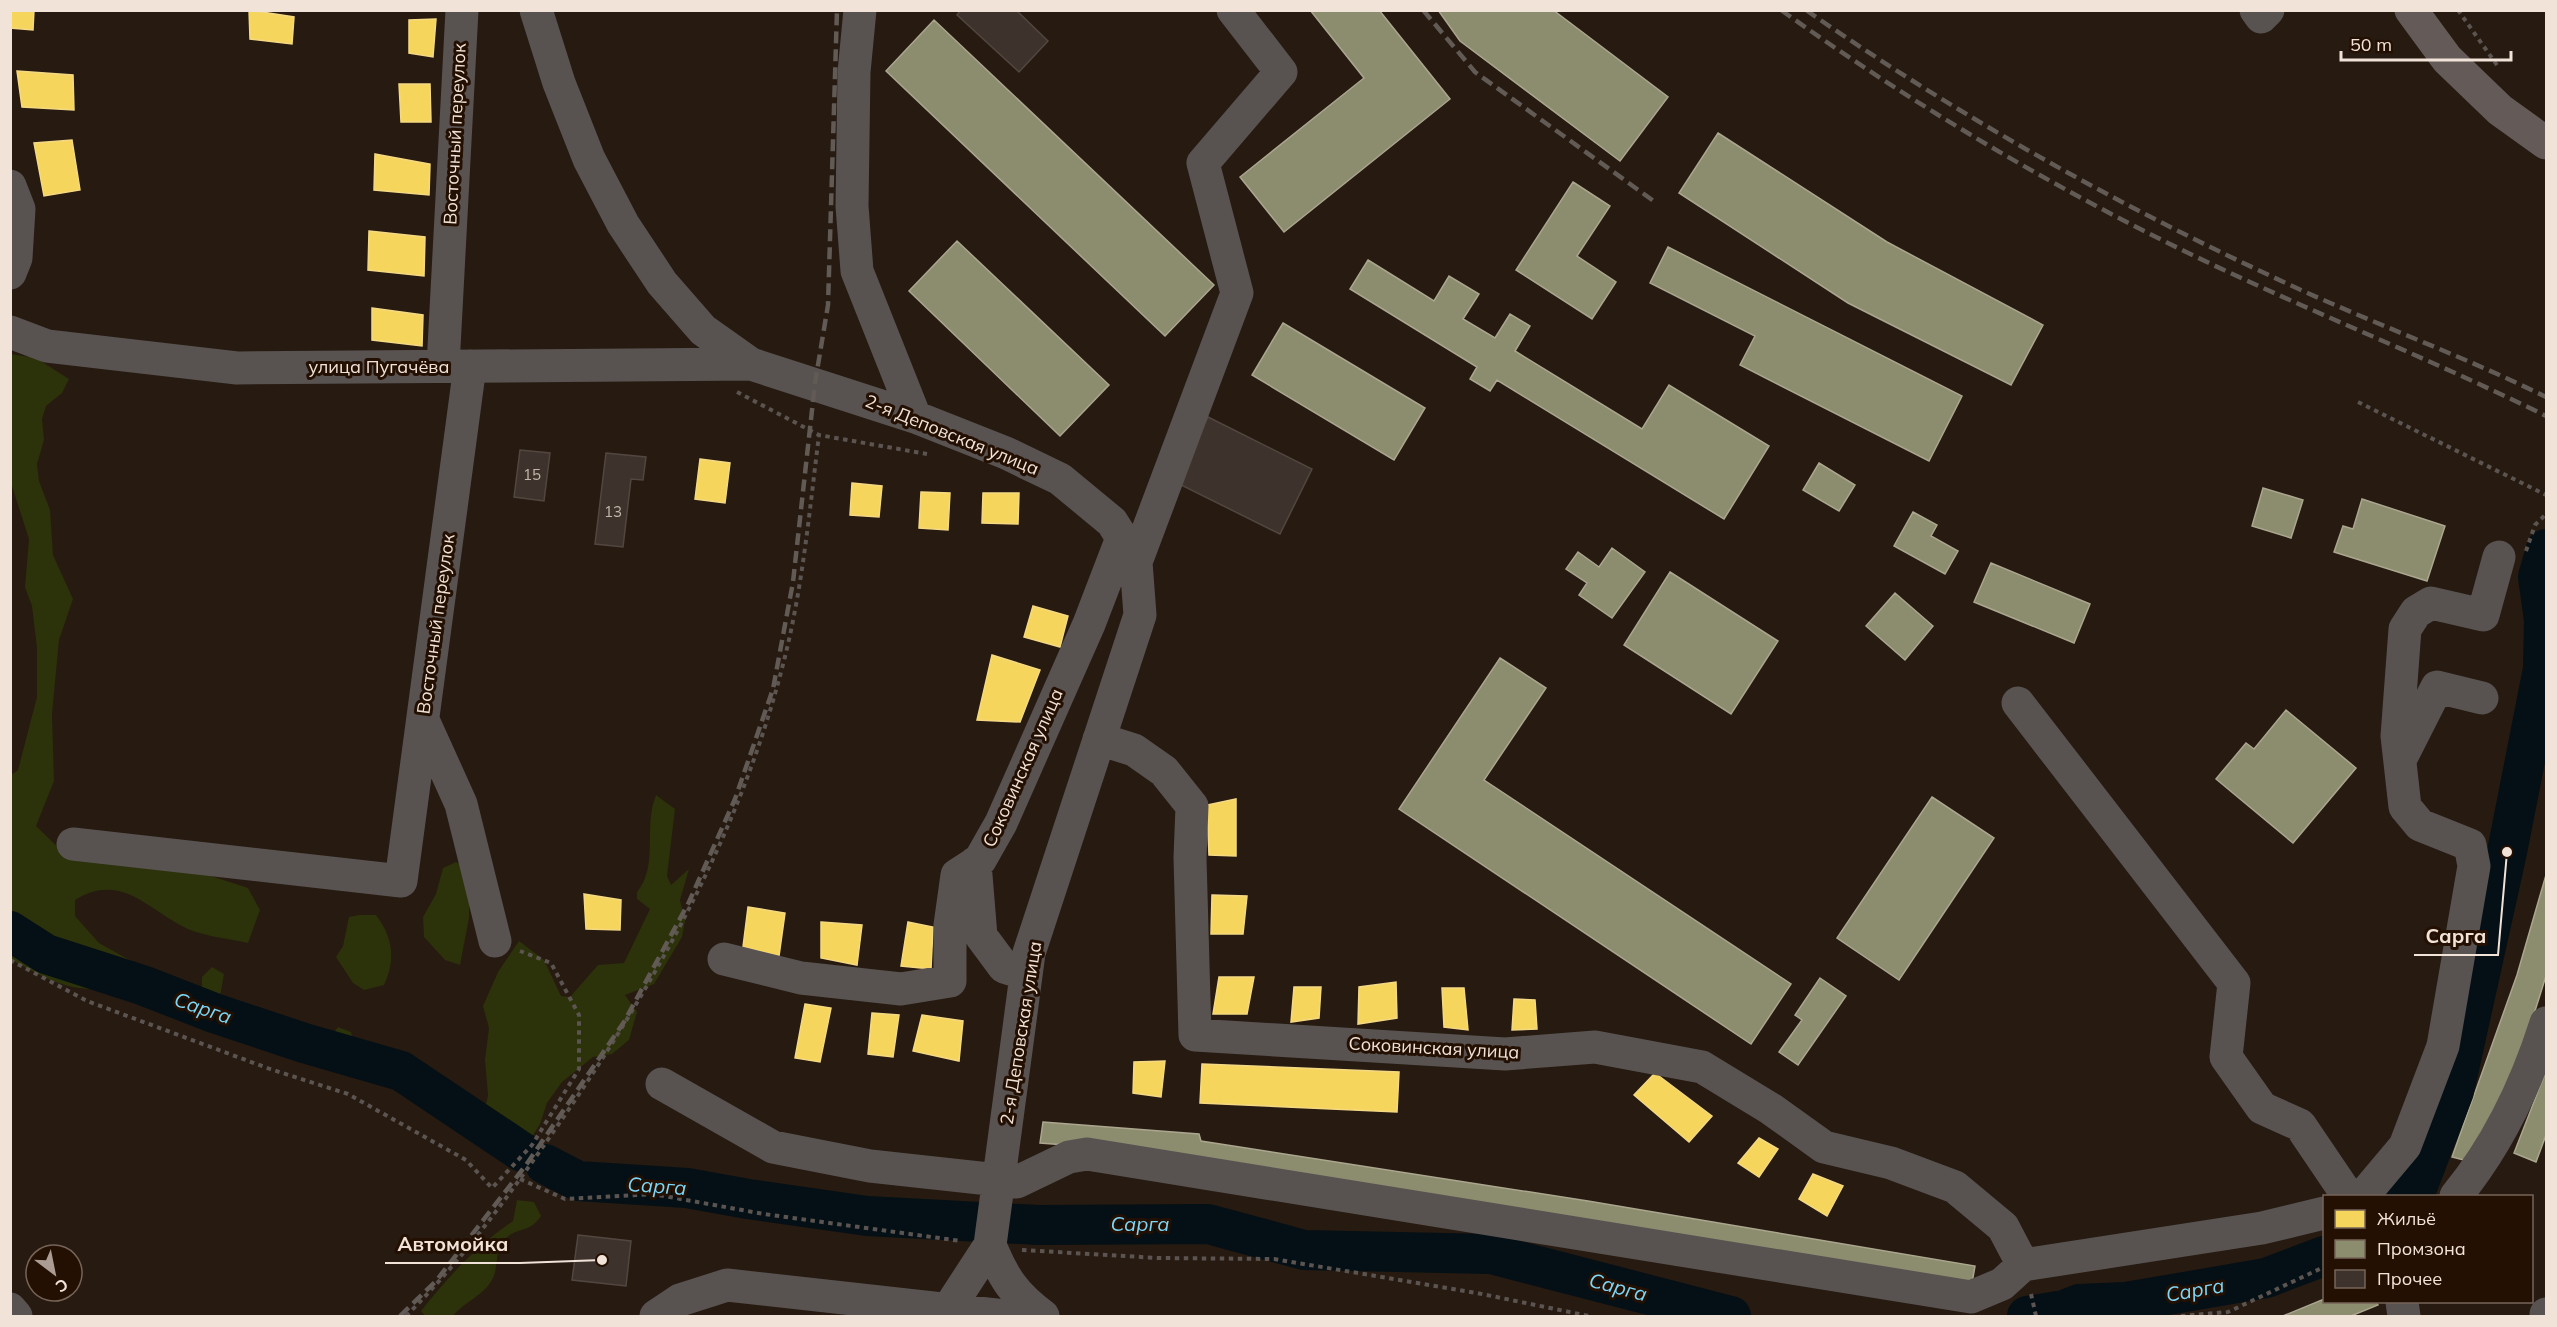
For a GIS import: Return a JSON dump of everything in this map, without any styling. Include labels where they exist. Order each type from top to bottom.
[{"type":"main road","points":[[2411,10],[2446,59],[2500,110],[2547,143]]},
{"type":"street","name":"Восточный переулок","points":[[73,844],[401,881],[423,720],[457,366],[462,10]]},
{"type":"street","name":"2-я Деповская улица","points":[[536,10],[559,83],[589,159],[623,224],[662,283],[703,330],[751,364],[915,417],[1006,453],[1060,480],[1112,522],[1129,550],[1140,615],[1029,953],[990,1245]]},
{"type":"street","points":[[860,10],[854,105],[852,206],[857,272],[915,417]]},
{"type":"street","name":"Соковинская улица","points":[[724,959],[801,978],[901,989],[950,981],[950,925],[957,874],[980,860],[1001,824],[1058,688],[1129,550],[1237,293],[1203,163],[1281,72],[1233,10]]},
{"type":"street","points":[[2256,10],[2261,17],[2268,10]]},
{"type":"street","points":[[10,186],[19,209],[16,258],[10,273]]},
{"type":"street","name":"улица Пугачёва","points":[[10,332],[47,346],[237,368],[751,364]]},
{"type":"street","points":[[2365,1195],[2405,1146],[2443,1046],[2474,866],[2470,845],[2420,825],[2406,807],[2397,736],[2405,629],[2416,612],[2431,603],[2483,615],[2499,557]]},
{"type":"street","points":[[2400,759],[2437,687],[2482,698]]},
{"type":"street","points":[[2018,704],[2234,983],[2226,1057],[2262,1108],[2300,1125],[2347,1195]]},
{"type":"street","points":[[423,720],[460,804],[495,941]]},
{"type":"street","name":"Соковинская улица","points":[[1099,739],[1134,750],[1164,771],[1192,806],[1190,858],[1195,1035],[1505,1054],[1595,1047],[1702,1067],[1771,1109],[1824,1147],[1891,1163],[1955,1187],[2003,1227],[2023,1264]]},
{"type":"street","points":[[975,863],[981,936],[1004,967],[1026,974]]},
{"type":"street","points":[[2458,1195],[2483,1164],[2529,1075],[2547,1023]]},
{"type":"street","points":[[662,1084],[773,1147],[998,1190],[1070,1157],[1087,1154],[1971,1297],[2002,1284],[2023,1264],[2262,1228],[2323,1213]]},
{"type":"street","points":[[950,1308],[990,1245]]},
{"type":"street","points":[[990,1245],[1005,1279],[1022,1300],[1043,1317]]},
{"type":"street","points":[[657,1317],[680,1300],[726,1286],[950,1308],[1005,1317]]},
{"type":"street","points":[[10,1309],[16,1317]]},
{"type":"path","points":[[2458,10],[2501,70]]},
{"type":"path","points":[[714,364],[728,386],[819,435],[932,454]]},
{"type":"path","points":[[2358,402],[2547,495]]},
{"type":"path","points":[[406,1317],[441,1281],[520,1179],[616,1038],[693,903],[739,800],[781,671],[801,570],[819,435]]},
{"type":"path","points":[[2499,557],[2515,562],[2524,558],[2535,525],[2547,514]]},
{"type":"path","points":[[10,960],[87,1001],[270,1069],[348,1094],[466,1160],[492,1188],[532,1145],[579,1069],[579,1015],[551,963],[495,941]]},
{"type":"path","points":[[520,1179],[565,1199],[653,1194],[764,1214],[1007,1249],[1158,1258],[1274,1259],[1477,1293],[1589,1317]]},
{"type":"path","points":[[2181,1317],[2228,1312],[2323,1268]]},
{"type":"green space","points":[[11,354],[36,358],[69,379],[62,393],[46,406],[42,419],[44,440],[37,464],[39,481],[50,510],[53,555],[73,599],[59,640],[52,714],[54,781],[36,826],[64,853],[196,871],[248,888],[260,910],[248,943],[193,931],[123,892],[108,890],[92,892],[75,900],[75,916],[99,943],[135,963],[127,986],[79,988],[54,981],[11,960],[11,775],[18,770],[37,697],[37,648],[32,606],[25,587],[29,539],[11,483]]},
{"type":"green space","points":[[656,795],[675,809],[667,876],[671,885],[689,869],[680,900],[685,921],[682,937],[654,984],[625,995],[637,1012],[629,1040],[612,1054],[593,1057],[562,1082],[547,1103],[540,1124],[526,1147],[514,1152],[480,1133],[488,1095],[485,1060],[489,1028],[483,1006],[498,972],[519,941],[544,960],[561,996],[570,997],[598,965],[624,963],[650,909],[637,899],[637,892],[644,882],[647,870],[652,807]]},
{"type":"green space","points":[[456,862],[470,870],[469,918],[460,965],[445,960],[424,937],[423,917],[436,894],[443,868]]},
{"type":"green space","points":[[376,915],[386,932],[391,949],[390,967],[384,985],[364,990],[353,983],[336,957],[343,946],[349,917]]},
{"type":"green space","points":[[212,967],[224,974],[219,1002],[202,994],[202,977]]},
{"type":"green space","points":[[338,1027],[351,1032],[355,1049],[345,1062],[330,1057],[331,1037]]},
{"type":"green space","points":[[517,1200],[534,1202],[541,1216],[533,1225],[515,1232],[502,1242],[495,1273],[489,1284],[453,1316],[425,1316],[421,1311],[452,1274],[487,1240],[513,1221]]},
{"type":"building: Жильё","points":[[10,10],[34,10],[33,30],[10,28]]},
{"type":"building: Жильё","points":[[249,10],[294,17],[292,44],[250,39]]},
{"type":"building: Жильё","points":[[436,19],[433,57],[409,53],[409,20]]},
{"type":"building: Жильё","points":[[17,71],[73,75],[74,110],[22,107]]},
{"type":"building: Жильё","points":[[399,84],[430,84],[431,122],[401,122]]},
{"type":"building: Жильё","points":[[72,140],[80,190],[44,196],[34,143]]},
{"type":"building: Жильё","points":[[375,154],[430,164],[429,195],[374,190]]},
{"type":"building: Жильё","points":[[369,231],[425,237],[424,276],[368,270]]},
{"type":"building: Жильё","points":[[372,308],[423,315],[422,346],[372,340]]},
{"type":"building: Жильё","points":[[700,459],[730,463],[725,503],[695,499]]},
{"type":"building: Жильё","points":[[852,483],[882,486],[879,517],[850,515]]},
{"type":"building: Жильё","points":[[921,492],[950,493],[948,530],[919,528]]},
{"type":"building: Жильё","points":[[983,493],[1019,493],[1018,524],[982,523]]},
{"type":"building: Жильё","points":[[1033,606],[1068,616],[1060,647],[1024,637]]},
{"type":"building: Жильё","points":[[992,655],[1040,670],[1020,722],[977,720]]},
{"type":"building: Жильё","points":[[1236,799],[1236,856],[1209,855],[1207,805]]},
{"type":"building: Жильё","points":[[584,894],[621,900],[620,930],[586,929]]},
{"type":"building: Жильё","points":[[1212,895],[1247,896],[1243,934],[1211,934]]},
{"type":"building: Жильё","points":[[748,907],[785,913],[779,956],[743,947]]},
{"type":"building: Жильё","points":[[821,922],[862,925],[857,965],[821,958]]},
{"type":"building: Жильё","points":[[908,922],[933,927],[931,969],[901,966]]},
{"type":"building: Жильё","points":[[1219,977],[1254,977],[1247,1014],[1213,1014]]},
{"type":"building: Жильё","points":[[1396,982],[1397,1018],[1358,1024],[1359,987]]},
{"type":"building: Жильё","points":[[1294,987],[1321,987],[1319,1018],[1291,1022]]},
{"type":"building: Жильё","points":[[1442,988],[1464,988],[1468,1030],[1444,1027]]},
{"type":"building: Жильё","points":[[1514,999],[1535,1000],[1537,1029],[1512,1030]]},
{"type":"building: Жильё","points":[[805,1004],[831,1008],[820,1062],[795,1058]]},
{"type":"building: Жильё","points":[[872,1013],[899,1015],[893,1057],[868,1054]]},
{"type":"building: Жильё","points":[[922,1015],[963,1021],[959,1061],[913,1051]]},
{"type":"building: Жильё","points":[[1165,1061],[1161,1097],[1133,1093],[1134,1062]]},
{"type":"building: Жильё","points":[[1202,1064],[1399,1072],[1397,1112],[1200,1103]]},
{"type":"building: Жильё","points":[[1655,1073],[1712,1116],[1689,1142],[1634,1095]]},
{"type":"building: Жильё","points":[[1759,1138],[1778,1149],[1759,1177],[1738,1163]]},
{"type":"building: Жильё","points":[[1813,1174],[1843,1186],[1827,1216],[1799,1199]]},
{"type":"building: Промзона","points":[[1310,10],[1379,10],[1450,99],[1284,232],[1240,177],[1364,78]]},
{"type":"building: Промзона","points":[[1438,10],[1553,10],[1668,97],[1620,161],[1460,41]]},
{"type":"building: Промзона","points":[[934,20],[1214,285],[1165,336],[886,71]]},
{"type":"building: Промзона","points":[[1718,133],[1887,242],[2043,325],[2011,385],[1848,303],[1679,193]]},
{"type":"building: Промзона","points":[[1573,182],[1610,206],[1577,256],[1616,282],[1592,319],[1516,270]]},
{"type":"building: Промзона","points":[[957,241],[1109,385],[1060,436],[909,291]]},
{"type":"building: Промзона","points":[[1668,247],[1962,396],[1929,461],[1740,365],[1755,336],[1650,283]]},
{"type":"building: Промзона","points":[[1368,260],[1434,301],[1449,276],[1479,294],[1463,319],[1495,338],[1510,314],[1530,326],[1515,351],[1642,429],[1669,385],[1769,446],[1724,519],[1497,380],[1490,391],[1470,379],[1477,367],[1350,289]]},
{"type":"building: Промзона","points":[[1283,323],[1425,408],[1394,460],[1252,375]]},
{"type":"building: Промзона","points":[[1819,463],[1855,485],[1839,511],[1803,490]]},
{"type":"building: Промзона","points":[[2263,488],[2303,500],[2291,538],[2252,526]]},
{"type":"building: Промзона","points":[[2362,499],[2445,526],[2427,581],[2334,552],[2343,526],[2353,529]]},
{"type":"building: Промзона","points":[[1913,512],[1937,525],[1931,536],[1958,551],[1945,574],[1894,546]]},
{"type":"building: Промзона","points":[[1612,548],[1645,572],[1612,618],[1579,595],[1587,583],[1566,569],[1578,552],[1599,567]]},
{"type":"building: Промзона","points":[[1991,563],[2090,604],[2074,643],[1974,602]]},
{"type":"building: Промзона","points":[[1670,572],[1778,641],[1731,714],[1624,645]]},
{"type":"building: Промзона","points":[[1895,593],[1933,626],[1905,660],[1866,626]]},
{"type":"building: Промзона","points":[[1500,658],[1546,688],[1484,780],[1791,984],[1751,1044],[1399,809]]},
{"type":"building: Промзона","points":[[2286,710],[2356,768],[2293,843],[2216,779],[2246,743],[2254,749]]},
{"type":"building: Промзона","points":[[1932,797],[1994,838],[1899,980],[1837,938]]},
{"type":"building: Промзона","points":[[2546,875],[2546,976],[2528,1033],[2476,1163],[2452,1157],[2517,975]]},
{"type":"building: Промзона","points":[[1820,978],[1846,996],[1798,1065],[1779,1052],[1802,1020],[1795,1015]]},
{"type":"building: Промзона","points":[[2546,1071],[2546,1135],[2536,1162],[2514,1153]]},
{"type":"building: Промзона","points":[[1043,1122],[1199,1134],[1201,1141],[1588,1201],[1975,1266],[1971,1289],[1172,1153],[1040,1143]]},
{"type":"building: Промзона","points":[[2323,1299],[2323,1303],[2377,1303],[2378,1305],[2351,1316],[2283,1316]]},
{"type":"building: Прочее","points":[[961,10],[1016,10],[1048,41],[1019,72],[957,15]]},
{"type":"building: Прочее","points":[[1208,417],[1312,469],[1280,534],[1175,482]]},
{"type":"building: Прочее","points":[[520,450],[550,453],[544,501],[514,497]]},
{"type":"building: Прочее","points":[[606,453],[646,457],[643,480],[631,479],[623,547],[595,544]]},
{"type":"building: Прочее","points":[[578,1235],[631,1241],[626,1286],[572,1280]]},
{"type":"waterway","name":"Сарга","points":[[2406,1195],[2418,1185],[2454,1091],[2507,852],[2543,669],[2544,620],[2538,577],[2546,549]]},
{"type":"waterway","name":"Сарга","points":[[10,931],[46,954],[142,985],[214,1013],[304,1043],[401,1071],[522,1152]]},
{"type":"waterway","name":"Сарга","points":[[545,1164],[578,1181],[687,1188],[867,1216],[1038,1225],[1208,1224],[1304,1250],[1491,1254],[1731,1316]]},
{"type":"waterway","name":"Сарга","points":[[2027,1316],[2064,1310],[2079,1304],[2126,1302],[2266,1278],[2323,1256]]},
{"type":"railway","points":[[400,1316],[436,1281],[526,1165],[624,1022],[689,902],[735,799],[773,689],[793,582],[815,383],[828,305],[837,10]]},
{"type":"railway","points":[[1423,10],[1475,72],[1655,202]]},
{"type":"railway","points":[[1781,10],[1871,72],[1963,130],[2105,211],[2251,283],[2546,416]]},
{"type":"railway","points":[[1806,10],[1976,120],[2152,218],[2307,293],[2546,397]]},
{"type":"place","name":"Сарга","points":[[2507,852]]},
{"type":"place","name":"Автомойка","points":[[602,1260]]}]
